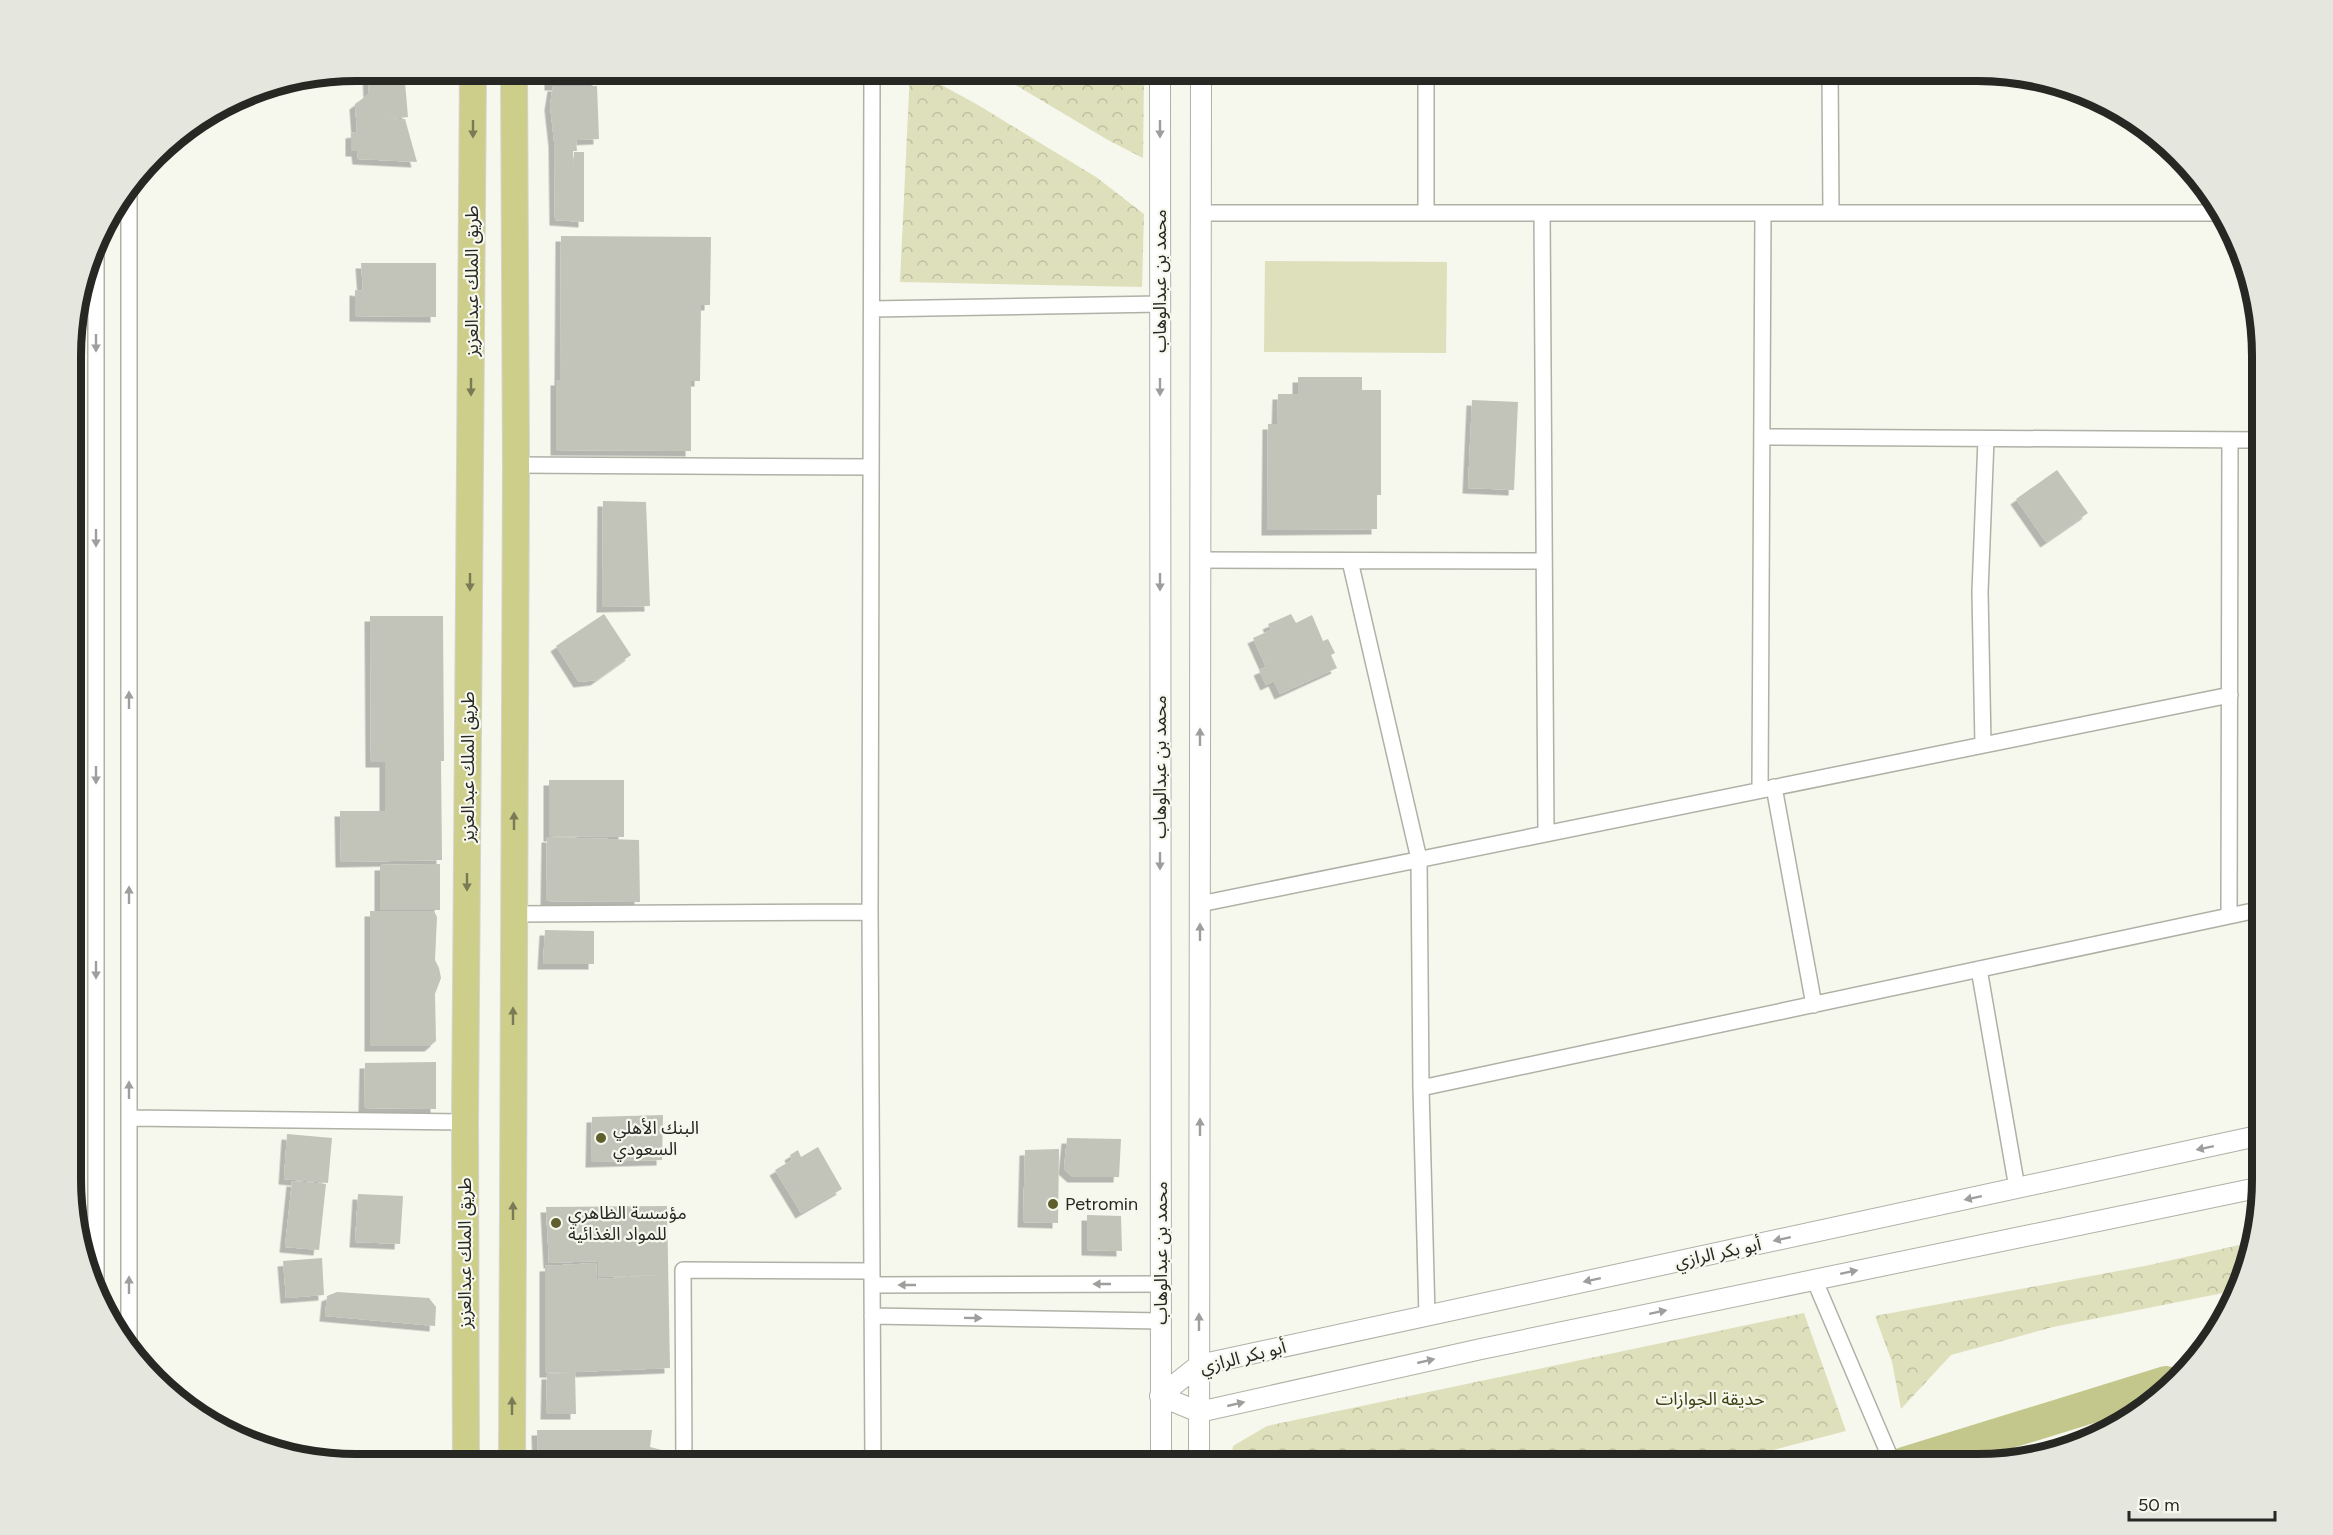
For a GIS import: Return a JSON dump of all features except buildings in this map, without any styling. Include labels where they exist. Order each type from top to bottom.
[{"type":"highway","name":"طريق الملك عبدالعزيز","points":[[466,1454],[465,1122],[473,81]]},
{"type":"highway","points":[[512,1454],[516,465],[514,81]]},
{"type":"street","points":[[872,81],[870,912],[873,1454]]},
{"type":"street","name":"محمد بن عبدالوهاب","points":[[1160,81],[1161,1454]]},
{"type":"street","points":[[1199,1454],[1201,81]]},
{"type":"street","points":[[1426,81],[1426,213]]},
{"type":"street","points":[[1830,81],[1831,213]]},
{"type":"street","points":[[129,200],[129,1335]]},
{"type":"street","points":[[1201,213],[2212,213]]},
{"type":"street","points":[[1542,213],[1546,833]]},
{"type":"street","points":[[1763,213],[1762,437],[1767,789],[1814,1005]]},
{"type":"street","points":[[96,267],[96,1268]]},
{"type":"street","points":[[86,302],[96,302]]},
{"type":"street","points":[[872,309],[1160,304]]},
{"type":"street","points":[[1762,437],[2252,440]]},
{"type":"street","points":[[1983,745],[1980,592],[1986,439]]},
{"type":"street","points":[[2229,916],[2230,440]]},
{"type":"street","points":[[516,465],[871,467]]},
{"type":"street","points":[[1200,560],[1544,561]]},
{"type":"street","points":[[1350,561],[1419,859],[1421,1088],[1427,1316]]},
{"type":"street","points":[[1200,904],[2230,695]]},
{"type":"street","points":[[1421,1088],[2252,911]]},
{"type":"street","points":[[513,915],[870,912]]},
{"type":"street","points":[[1979,969],[2017,1188]]},
{"type":"street","points":[[129,1118],[465,1122]]},
{"type":"street","name":"أبو بكر الرازي","points":[[1160,1396],[1199,1365],[2252,1137]]},
{"type":"street","points":[[1160,1396],[1199,1412],[1481,1349],[2251,1189]]},
{"type":"street","points":[[684,1454],[683,1270],[872,1278],[1161,1284]]},
{"type":"street","points":[[1814,1279],[1889,1454]]},
{"type":"street","points":[[872,1317],[1161,1320]]},
{"type":"green space","points":[[910,81],[934,81],[978,105],[1096,177],[1144,214],[1142,287],[900,282]]},
{"type":"green space","points":[[1009,81],[1144,81],[1143,158],[1108,140]]},
{"type":"green space","points":[[1265,261],[1447,262],[1446,353],[1264,352]]},
{"type":"green space","points":[[2244,1244],[2228,1292],[2053,1327],[1951,1355],[1901,1409],[1892,1362],[1875,1316],[2145,1266]]},
{"type":"green space","name":"حديقة الجوازات","points":[[1804,1313],[1846,1431],[1757,1454],[1232,1454],[1233,1446],[1267,1426]]},
{"type":"waterway","points":[[1936,1454],[2159,1385]]},
{"type":"place","name":"البنك الأهلي السعودي","points":[[601,1138]]},
{"type":"place","name":"Petromin","points":[[1053,1204]]},
{"type":"place","name":"مؤسسة الظاهري للمواد الغذائية","points":[[556,1223]]}]
